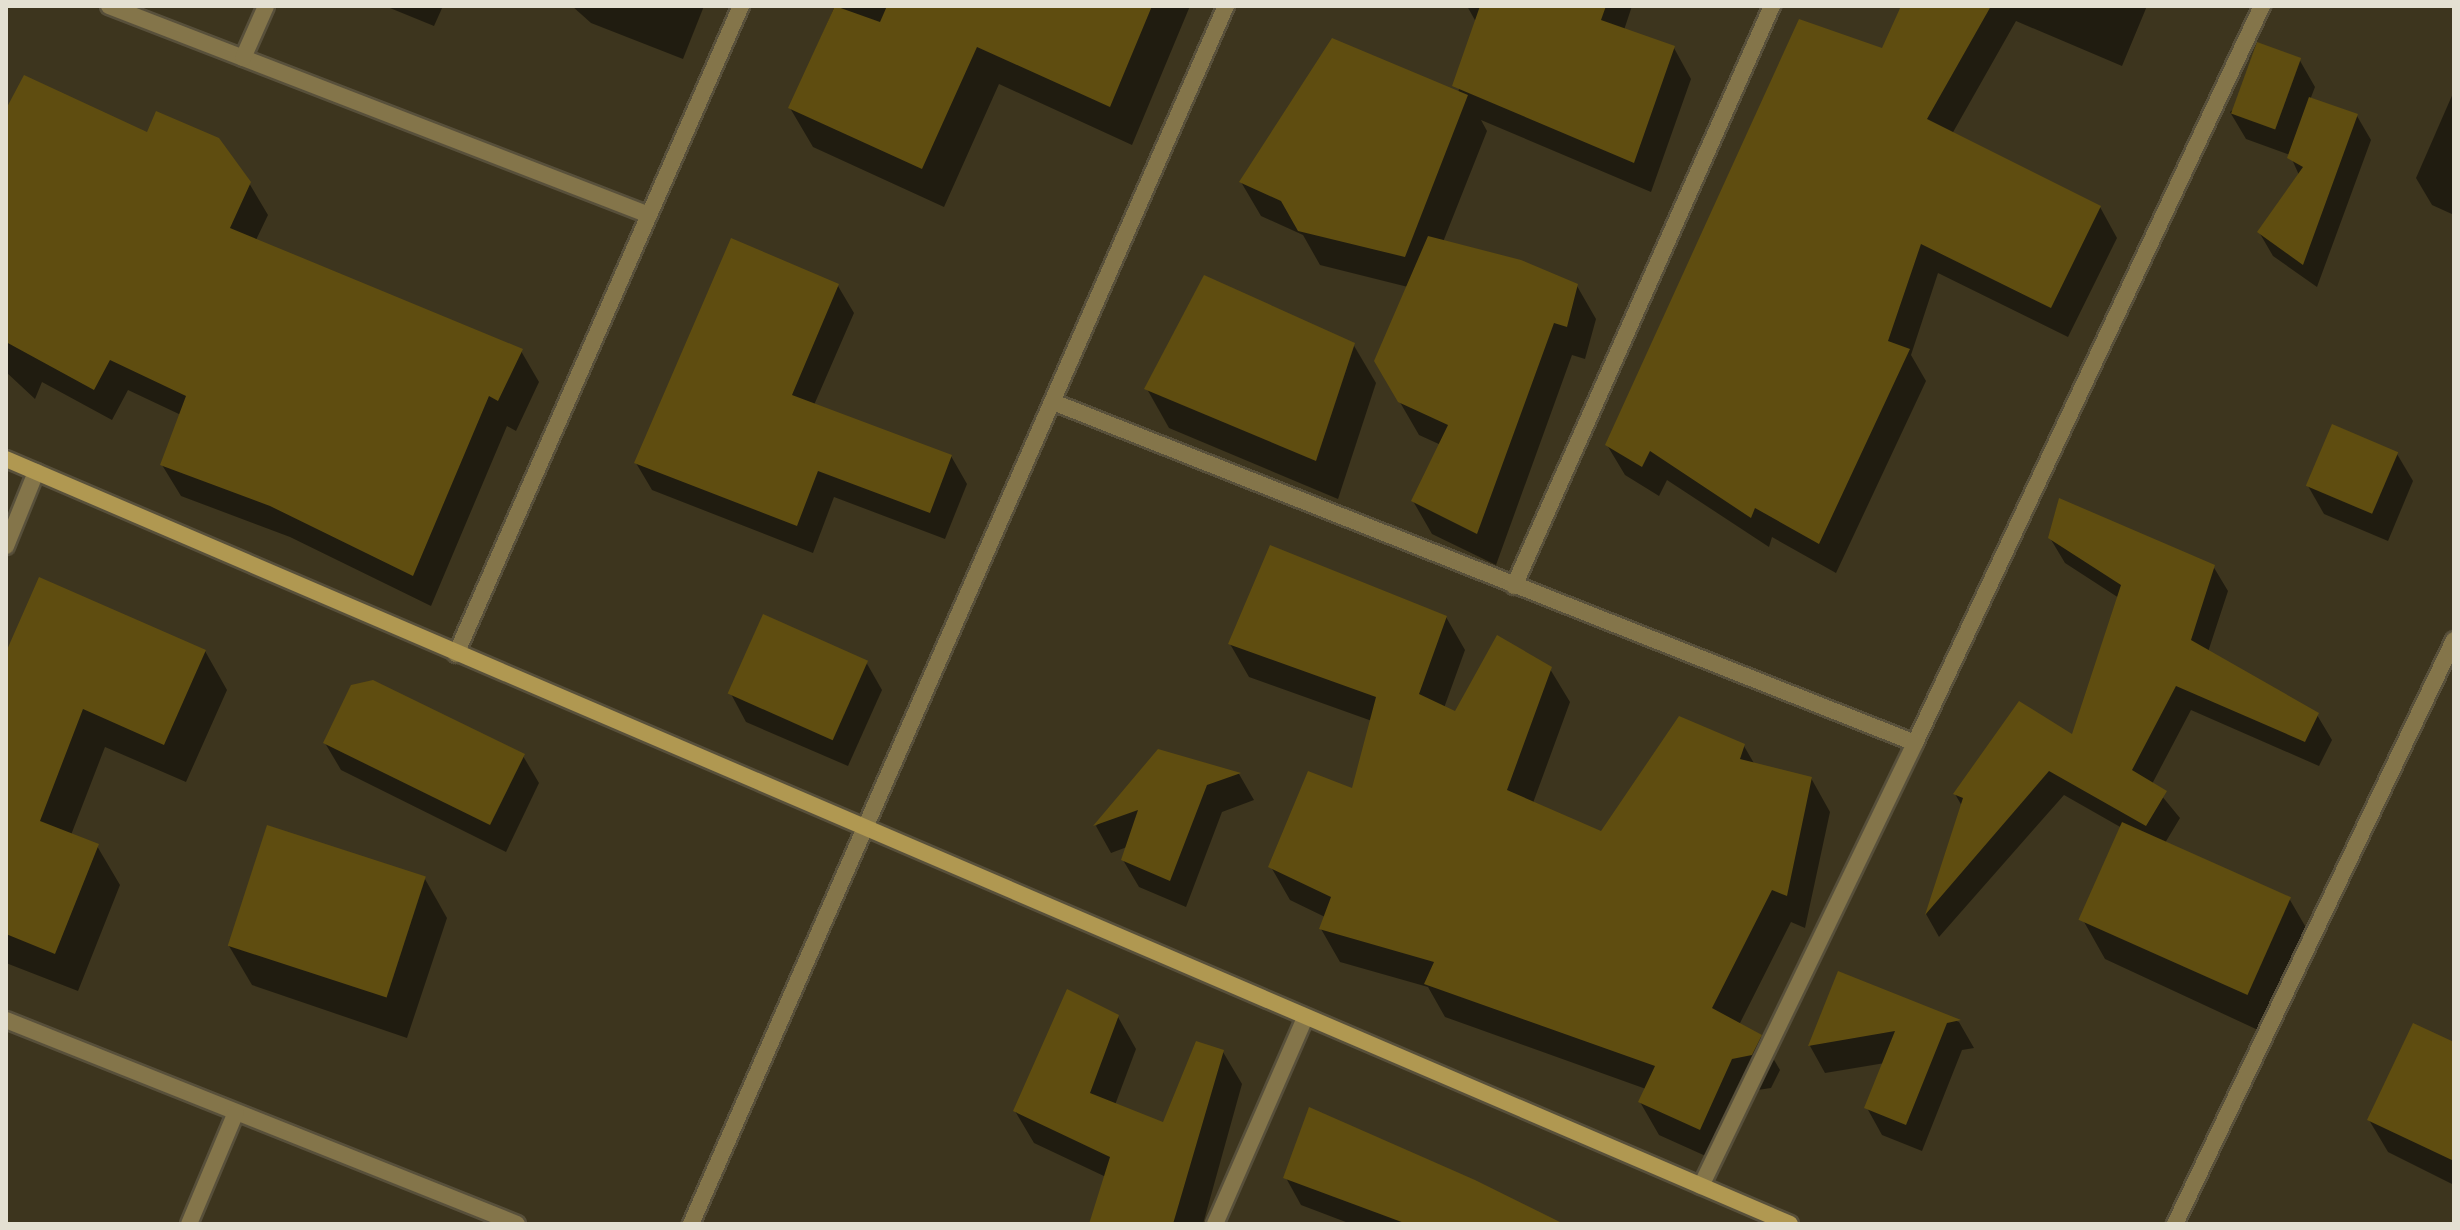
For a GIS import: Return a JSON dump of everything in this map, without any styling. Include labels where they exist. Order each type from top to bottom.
[{"type":"main road","points":[[6,459],[865,832],[1790,1224]]},
{"type":"street","points":[[109,6],[649,215]]},
{"type":"street","points":[[243,58],[266,6]]},
{"type":"street","points":[[456,654],[741,6]]},
{"type":"street","points":[[691,1224],[1226,6]]},
{"type":"street","points":[[1514,586],[1772,6]]},
{"type":"street","points":[[1701,1186],[1915,743],[2262,6]]},
{"type":"street","points":[[1053,402],[1915,743]]},
{"type":"street","points":[[6,546],[36,472]]},
{"type":"street","points":[[2175,1224],[2454,640]]},
{"type":"street","points":[[1215,1224],[1305,1018]]},
{"type":"street","points":[[6,1020],[517,1224]]},
{"type":"street","points":[[189,1224],[236,1112]]},
{"type":"building","points":[[835,6],[880,22],[887,6],[1152,6],[1110,107],[977,47],[922,169],[788,108]]},
{"type":"building","points":[[1480,6],[1606,6],[1601,20],[1675,46],[1634,163],[1452,86]]},
{"type":"building","points":[[1901,6],[1991,6],[1927,119],[2101,206],[2051,308],[1921,244],[1888,341],[1910,349],[1819,544],[1755,508],[1751,518],[1650,451],[1642,467],[1605,445],[1799,19],[1882,48]]},
{"type":"building","points":[[1332,38],[1468,95],[1405,257],[1298,231],[1281,201],[1239,182]]},
{"type":"building","points":[[2257,42],[2301,58],[2275,129],[2231,113]]},
{"type":"building","points":[[24,75],[147,132],[156,111],[219,138],[251,182],[230,228],[523,349],[498,401],[489,396],[413,576],[270,506],[160,465],[186,396],[110,360],[94,390],[6,342],[6,109]]},
{"type":"building","points":[[2309,97],[2358,114],[2303,265],[2257,232],[2303,167],[2287,158]]},
{"type":"building","points":[[1428,236],[1521,260],[1578,284],[1567,327],[1554,323],[1477,534],[1411,501],[1448,425],[1398,402],[1374,361]]},
{"type":"building","points":[[731,238],[839,284],[792,395],[952,455],[930,513],[818,471],[797,526],[634,463]]},
{"type":"building","points":[[1204,275],[1355,343],[1316,461],[1144,389]]},
{"type":"building","points":[[2332,424],[2398,452],[2372,514],[2306,486]]},
{"type":"building","points":[[2059,498],[2215,565],[2191,640],[2319,713],[2305,742],[2176,686],[2132,770],[2167,791],[2146,826],[2049,771],[1925,915],[1963,798],[1953,794],[2019,701],[2072,734],[2121,585],[2048,538]]},
{"type":"building","points":[[1270,545],[1447,616],[1419,694],[1455,711],[1497,635],[1552,667],[1507,790],[1601,831],[1679,716],[1745,744],[1740,759],[1812,777],[1787,896],[1772,890],[1712,1008],[1762,1035],[1752,1055],[1732,1059],[1700,1130],[1638,1102],[1655,1066],[1424,984],[1434,962],[1319,929],[1331,897],[1268,867],[1308,771],[1352,788],[1376,697],[1228,644]]},
{"type":"building","points":[[39,577],[206,650],[164,745],[83,709],[40,821],[99,844],[55,954],[6,934],[6,652]]},
{"type":"building","points":[[763,614],[868,661],[833,740],[728,693]]},
{"type":"building","points":[[373,680],[525,754],[490,825],[323,743],[351,685]]},
{"type":"building","points":[[1158,749],[1241,773],[1207,785],[1170,881],[1121,860],[1138,810],[1093,826]]},
{"type":"building","points":[[2122,822],[2291,897],[2247,995],[2078,920]]},
{"type":"building","points":[[267,825],[426,877],[387,997],[228,946]]},
{"type":"building","points":[[1838,971],[1961,1020],[1947,1023],[1906,1125],[1864,1108],[1895,1031],[1808,1046]]},
{"type":"building","points":[[1067,989],[1119,1015],[1090,1093],[1163,1122],[1196,1041],[1224,1050],[1173,1224],[1089,1224],[1110,1157],[1013,1111]]},
{"type":"building","points":[[2413,1023],[2454,1042],[2454,1161],[2367,1120]]},
{"type":"building","points":[[1309,1107],[1475,1180],[1564,1224],[1407,1224],[1283,1178]]}]
